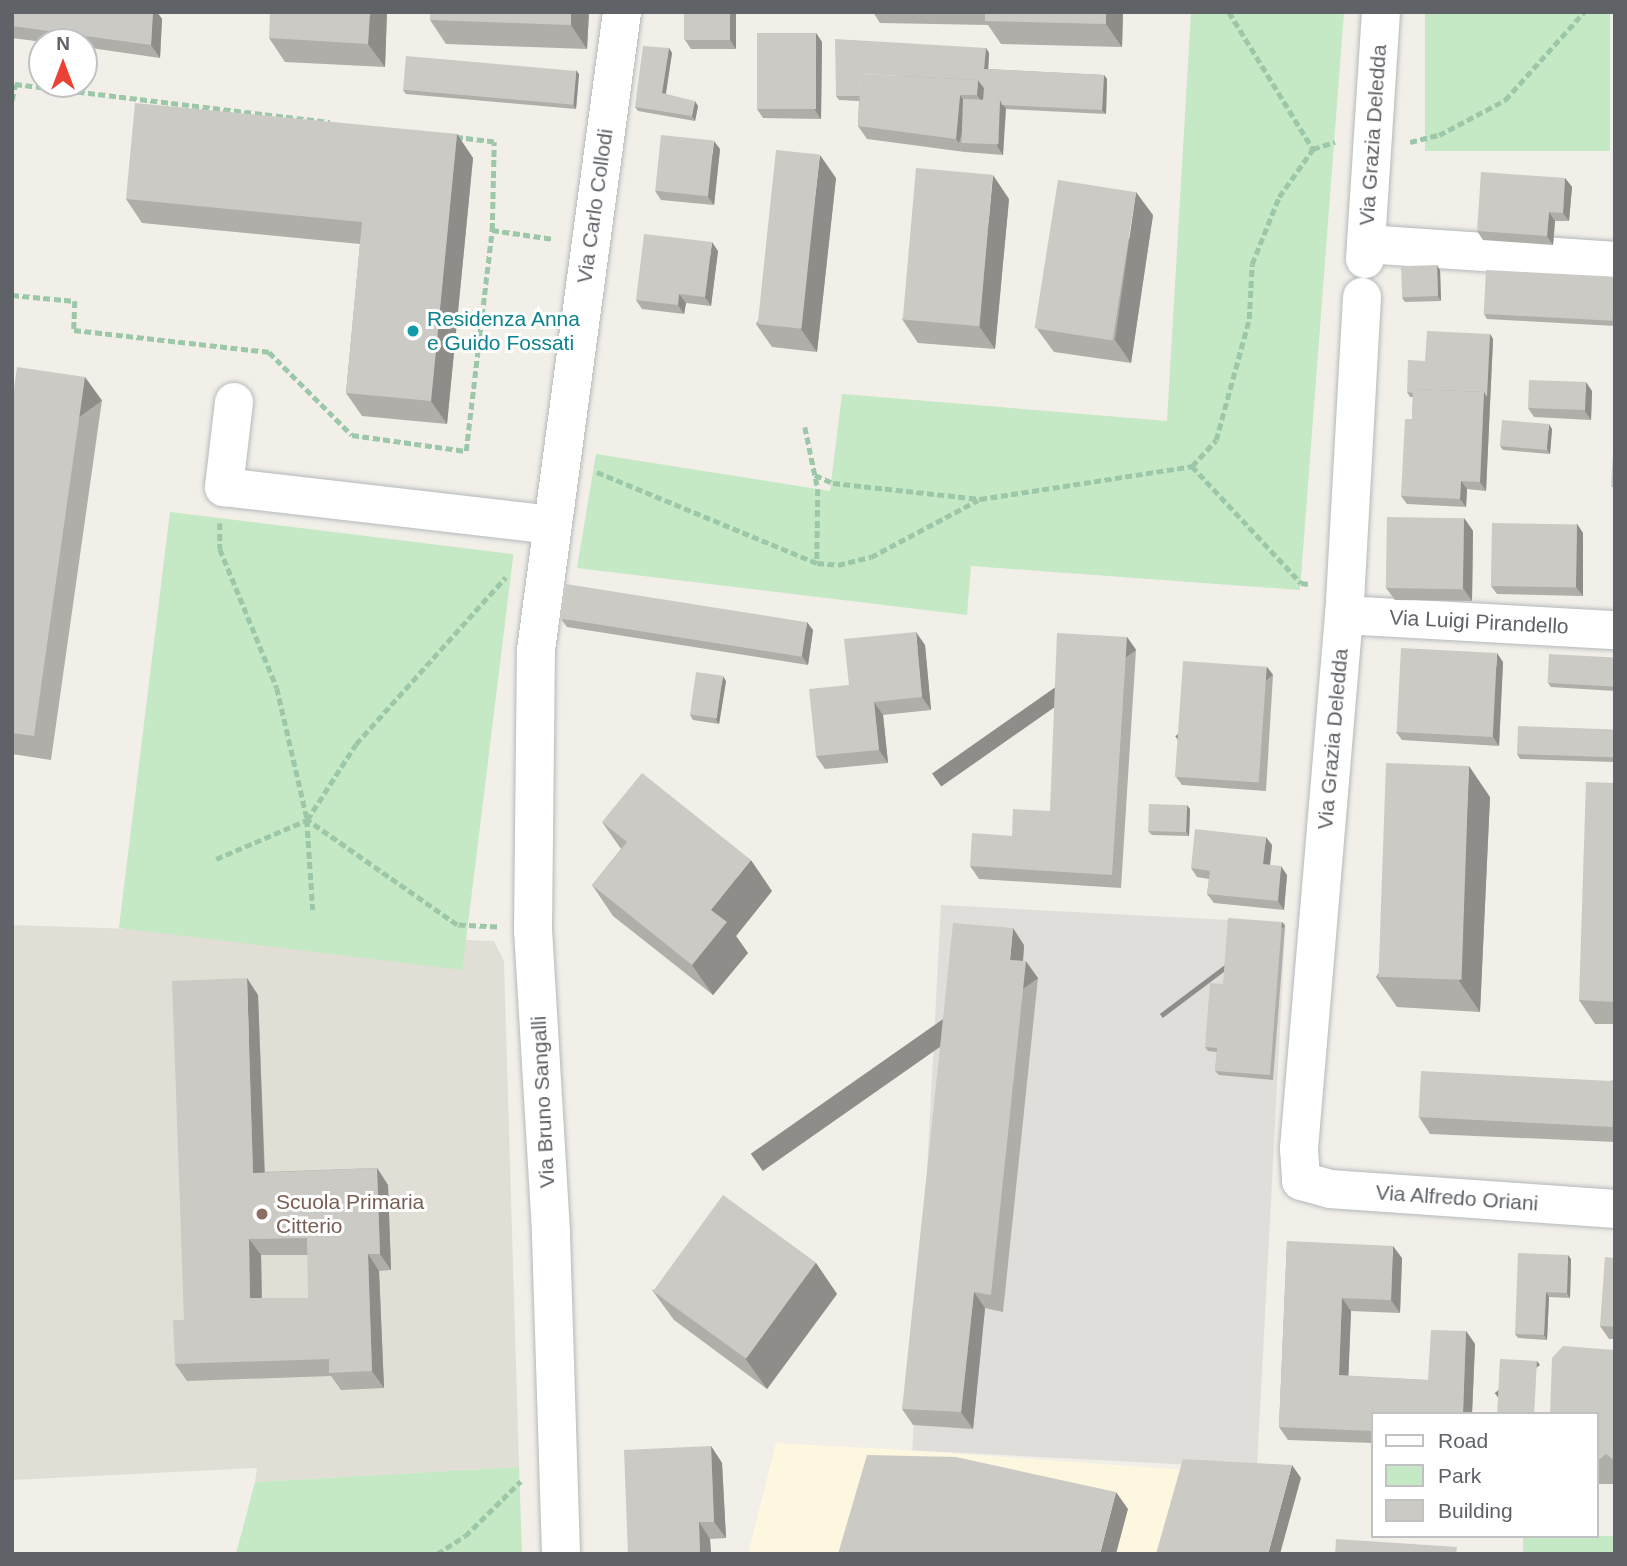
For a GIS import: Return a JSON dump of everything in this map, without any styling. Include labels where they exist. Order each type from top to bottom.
[{"type":"street","name":"Via Carlo Collodi","points":[[536,650],[536,523],[561,456],[622,12]]},
{"type":"street","name":"Via Grazia Deledda","points":[[1381,12],[1366,251],[1615,261]]},
{"type":"street","name":"Via Grazia Deledda","points":[[1301,1181],[1299,1149],[1345,602],[1362,297]]},
{"type":"street","points":[[234,402],[224,488],[536,523]]},
{"type":"street","name":"Via Luigi Pirandello","points":[[1345,602],[1615,630]]},
{"type":"street","name":"Via Bruno Sangalli","points":[[536,650],[533,931],[551,1232],[561,1554]]},
{"type":"street","name":"Via Alfredo Oriani","points":[[1301,1181],[1331,1189],[1615,1209]]},
{"type":"path","points":[[1229,12],[1314,149]]},
{"type":"path","points":[[1414,142],[1439,135],[1505,100],[1584,12]]},
{"type":"path","points":[[12,100],[15,84],[343,124]]},
{"type":"path","points":[[12,295],[75,301],[74,330],[269,352],[352,435],[466,451],[492,230],[494,142],[439,136]]},
{"type":"path","points":[[815,475],[833,483],[979,499],[1192,466],[1216,440],[1248,319],[1252,264],[1265,228],[1279,197],[1314,149],[1334,142]]},
{"type":"path","points":[[492,230],[559,240]]},
{"type":"path","points":[[805,428],[815,475],[817,563]]},
{"type":"path","points":[[561,456],[817,563],[838,565],[871,557],[979,499]]},
{"type":"path","points":[[1192,466],[1301,583],[1345,602]]},
{"type":"path","points":[[224,488],[220,549],[277,688],[307,820],[313,910]]},
{"type":"path","points":[[216,859],[307,820],[356,744],[519,564],[536,523]]},
{"type":"path","points":[[307,820],[457,925],[533,931]]},
{"type":"path","points":[[437,1554],[465,1536],[521,1481],[558,1458]]},
{"type":"shaded area","points":[[941,905],[1286,923],[1257,1468],[912,1450]]},
{"type":"shaded area","name":"Scuola Primaria Citterio","points":[[12,925],[494,941],[504,961],[519,1467],[255,1482],[257,1468],[12,1480]]},
{"type":"shaded area","points":[[776,1443],[1301,1478],[1280,1554],[748,1554]]},
{"type":"green space","points":[[1191,12],[1344,12],[1300,590],[971,566],[967,615],[577,568],[596,454],[830,491],[842,394],[1167,421]]},
{"type":"green space","points":[[1425,12],[1610,12],[1610,151],[1425,151]]},
{"type":"green space","points":[[170,512],[513,554],[462,970],[119,928]]},
{"type":"green space","points":[[519,1467],[522,1554],[236,1554],[255,1482]]},
{"type":"green space","points":[[1615,1536],[1615,1554],[1523,1554],[1523,1538]]},
{"type":"building","points":[[12,12],[153,12],[151,45],[98,38],[98,28],[12,26]]},
{"type":"building","points":[[270,12],[370,12],[368,44],[269,38]]},
{"type":"building","points":[[430,12],[571,12],[571,25],[430,20]]},
{"type":"building","points":[[684,12],[730,12],[730,40],[684,40]]},
{"type":"building","points":[[985,12],[1106,12],[1106,24],[985,21]]},
{"type":"building","points":[[757,33],[816,33],[816,109],[757,109]]},
{"type":"building","points":[[835,39],[986,48],[984,69],[1104,75],[1102,110],[1002,105],[1000,100],[983,100],[984,88],[978,80],[861,74],[860,96],[836,96]]},
{"type":"building","points":[[643,46],[669,48],[662,93],[695,101],[692,116],[635,107]]},
{"type":"building","points":[[406,56],[576,71],[573,105],[403,90]]},
{"type":"building","points":[[861,74],[978,80],[977,95],[960,95],[956,139],[858,126]]},
{"type":"building","points":[[963,99],[1000,100],[998,144],[961,143]]},
{"type":"building","name":"Residenza Anna e Guido Fossati","points":[[135,103],[457,134],[431,401],[346,393],[362,222],[126,199]]},
{"type":"building","points":[[661,135],[714,141],[708,196],[655,191]]},
{"type":"building","points":[[776,150],[820,155],[801,329],[758,324]]},
{"type":"building","points":[[916,168],[993,175],[979,326],[903,319]]},
{"type":"building","points":[[1481,172],[1565,178],[1563,213],[1549,212],[1547,236],[1477,231]]},
{"type":"building","points":[[1058,180],[1136,192],[1113,341],[1035,328]]},
{"type":"building","points":[[644,234],[712,242],[705,297],[679,294],[678,305],[636,300]]},
{"type":"building","points":[[1437,265],[1438,296],[1402,297],[1401,266]]},
{"type":"building","points":[[1486,270],[1615,277],[1613,321],[1484,314]]},
{"type":"building","points":[[1427,331],[1490,334],[1487,397],[1484,392],[1413,389],[1413,393],[1407,392],[1408,360],[1425,361]]},
{"type":"building","points":[[17,367],[85,377],[34,736],[12,733],[12,403]]},
{"type":"building","points":[[1529,380],[1586,382],[1585,410],[1528,408]]},
{"type":"building","points":[[1413,389],[1484,392],[1480,482],[1461,481],[1460,499],[1401,496],[1405,419],[1412,419]]},
{"type":"building","points":[[1502,420],[1549,424],[1547,450],[1500,446]]},
{"type":"building","points":[[1613,453],[1615,487],[1611,487]]},
{"type":"building","points":[[1387,517],[1464,518],[1463,589],[1386,588]]},
{"type":"building","points":[[1492,523],[1577,524],[1576,587],[1491,586]]},
{"type":"building","points":[[566,584],[807,622],[802,657],[561,619]]},
{"type":"building","points":[[916,632],[922,697],[874,702],[879,750],[816,756],[809,689],[849,685],[844,639]]},
{"type":"building","points":[[1057,633],[1127,637],[1112,875],[970,866],[972,833],[1012,836],[1013,809],[1050,811]]},
{"type":"building","points":[[1401,648],[1497,653],[1492,737],[1397,732]]},
{"type":"building","points":[[1549,654],[1615,657],[1613,686],[1547,683]]},
{"type":"building","points":[[1183,661],[1267,667],[1259,783],[1175,777]]},
{"type":"building","points":[[696,672],[723,676],[717,718],[690,715]]},
{"type":"building","points":[[1518,726],[1615,729],[1614,757],[1517,754]]},
{"type":"building","points":[[1386,763],[1469,766],[1461,980],[1379,977]]},
{"type":"building","points":[[642,773],[751,860],[711,910],[727,922],[692,965],[592,885],[627,842],[602,822]]},
{"type":"building","points":[[1586,782],[1615,783],[1615,1002],[1579,1000]]},
{"type":"building","points":[[1149,804],[1187,805],[1186,832],[1148,831]]},
{"type":"building","points":[[1195,829],[1266,837],[1263,864],[1281,866],[1278,901],[1207,894],[1210,871],[1191,868]]},
{"type":"building","points":[[1228,918],[1282,922],[1270,1075],[1215,1071],[1217,1048],[1205,1047],[1210,983],[1223,984]]},
{"type":"building","points":[[953,923],[1013,928],[1010,960],[1026,961],[991,1295],[974,1292],[961,1412],[902,1409]]},
{"type":"building","points":[[247,978],[253,1173],[377,1168],[380,1254],[368,1254],[372,1371],[329,1373],[329,1359],[175,1364],[173,1320],[184,1320],[172,981]],"holes":[[[307,1238],[308,1298],[250,1298],[249,1239]]]},
{"type":"building","points":[[1421,1071],[1615,1081],[1612,1127],[1419,1117]]},
{"type":"building","points":[[723,1195],[816,1263],[746,1359],[653,1291]]},
{"type":"building","points":[[1287,1241],[1393,1246],[1391,1300],[1342,1298],[1339,1375],[1428,1380],[1431,1330],[1466,1331],[1463,1412],[1372,1412],[1372,1431],[1279,1427]]},
{"type":"building","points":[[1518,1253],[1568,1255],[1567,1293],[1546,1292],[1544,1335],[1515,1334]]},
{"type":"building","points":[[1605,1257],[1615,1258],[1615,1327],[1600,1326]]},
{"type":"building","points":[[1563,1346],[1615,1350],[1615,1461],[1606,1454],[1599,1459],[1599,1412],[1550,1412],[1552,1358]]},
{"type":"building","points":[[1500,1359],[1537,1361],[1534,1412],[1497,1412]]},
{"type":"building","points":[[711,1446],[714,1522],[699,1522],[700,1554],[628,1554],[624,1450]]},
{"type":"building","points":[[867,1455],[956,1457],[1116,1492],[1100,1554],[838,1554]]},
{"type":"building","points":[[1183,1459],[1292,1465],[1268,1554],[1156,1554]]},
{"type":"building","points":[[1336,1539],[1457,1547],[1456,1554],[1335,1554]]},
{"type":"place","name":"Residenza Anna e Guido Fossati","points":[[413,331]]},
{"type":"place","name":"Scuola Primaria Citterio","points":[[262,1214]]}]
